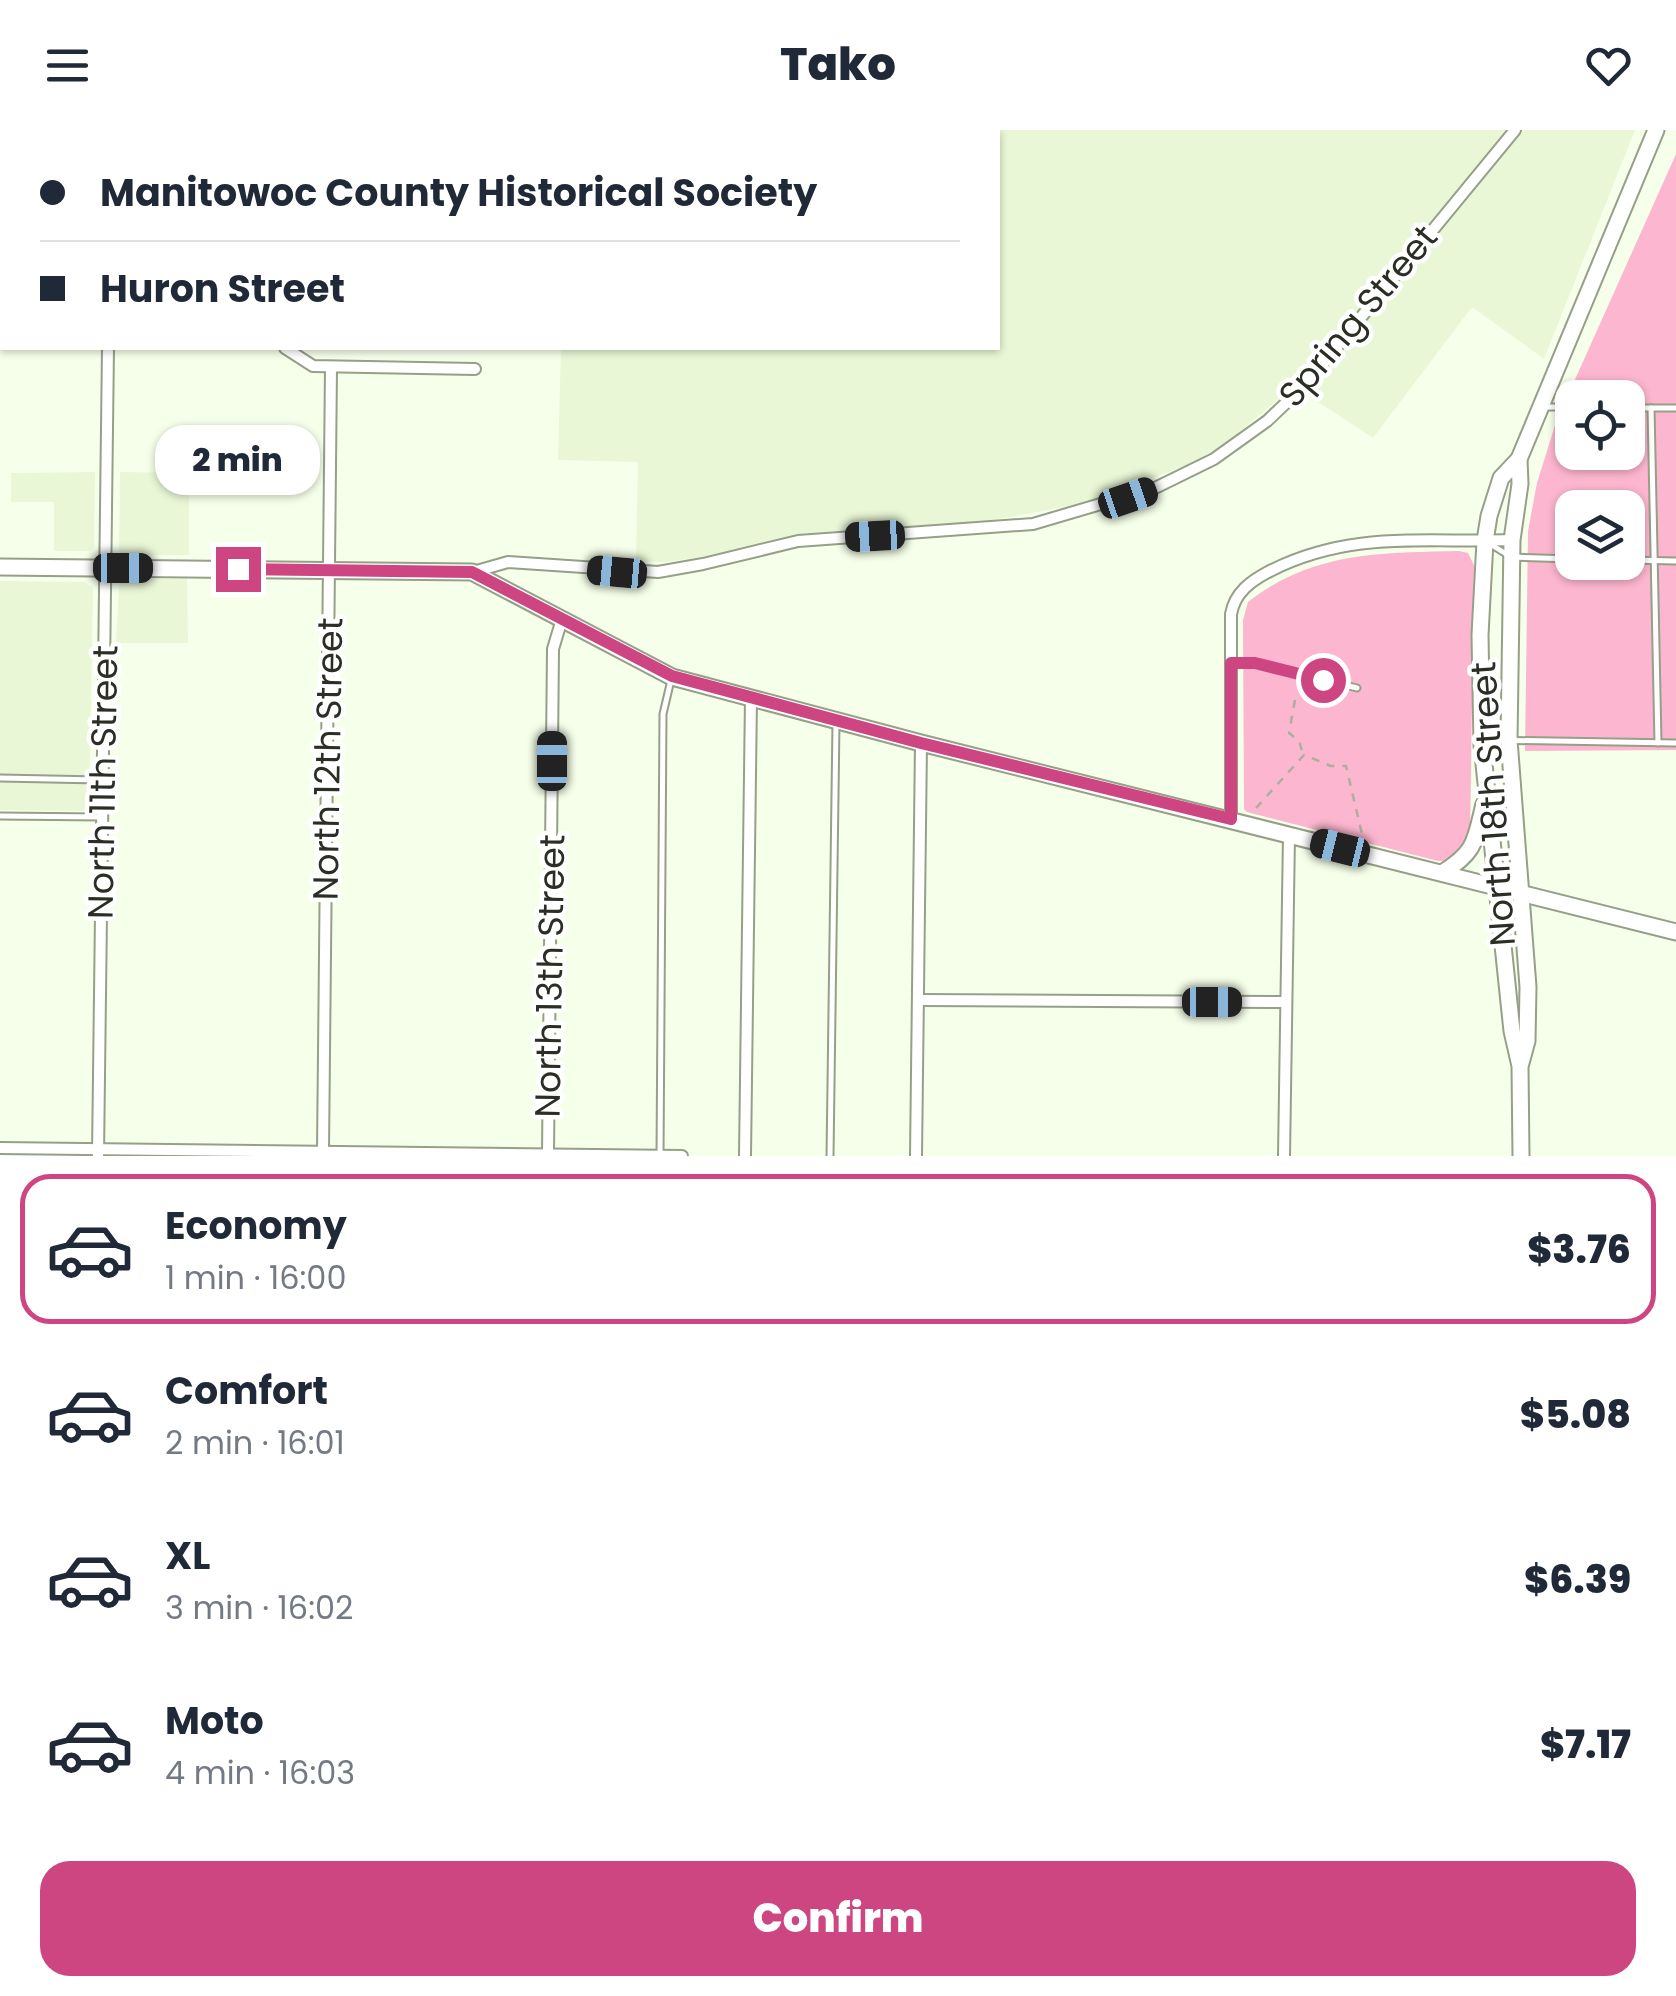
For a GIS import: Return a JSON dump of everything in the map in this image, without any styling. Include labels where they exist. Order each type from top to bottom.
[{"type":"main road","name":"North 18th Street","points":[[1521,1156],[1520,1066],[1512,1031],[1482,740],[1480,635],[1485,541],[1502,478],[1518,459],[1656,130]]},
{"type":"main road","name":"North 18th Street","points":[[1518,459],[1520,484],[1511,558],[1509,740],[1528,988],[1527,1041],[1520,1066]]},
{"type":"main road","points":[[0,567],[472,572],[672,676],[921,743],[1676,932]]},
{"type":"main road","points":[[1442,873],[1473,849],[1487,791]]},
{"type":"street","name":"Spring Street","points":[[472,572],[508,562],[658,572],[798,541],[1032,524],[1155,488],[1214,459],[1267,422],[1308,383],[1515,130]]},
{"type":"street","name":"North 11th Street","points":[[98,1152],[108,350]]},
{"type":"street","points":[[289,350],[313,366],[331,368],[475,369]]},
{"type":"street","name":"North 12th Street","points":[[323,1150],[331,368]]},
{"type":"street","points":[[1231,819],[1234,599],[1254,579],[1297,557],[1345,543],[1512,540]]},
{"type":"street","name":"North 13th Street","points":[[548,1154],[553,649],[562,619]]},
{"type":"street","points":[[745,1156],[751,698]]},
{"type":"street","points":[[916,1156],[921,743]]},
{"type":"street","points":[[1284,1156],[1289,835]]},
{"type":"street","points":[[919,1000],[1286,1002]]},
{"type":"street","points":[[0,1148],[682,1156]]},
{"type":"lane","points":[[1540,407],[1555,407]]},
{"type":"lane","points":[[1645,408],[1676,408]]},
{"type":"lane","points":[[1650,408],[1658,743]]},
{"type":"lane","points":[[1485,541],[1511,558],[1555,559]]},
{"type":"lane","points":[[1645,561],[1676,562]]},
{"type":"lane","points":[[1231,663],[1255,663],[1356,688]]},
{"type":"lane","points":[[660,1156],[663,714],[672,676]]},
{"type":"lane","points":[[830,1156],[836,720]]},
{"type":"lane","points":[[1482,740],[1676,743]]},
{"type":"lane","points":[[0,778],[103,780]]},
{"type":"lane","points":[[0,816],[102,817]]},
{"type":"path","points":[[1295,700],[1289,734],[1300,741],[1304,756]]},
{"type":"path","points":[[1256,808],[1304,756]]},
{"type":"path","points":[[1304,756],[1331,766],[1346,766],[1362,834]]},
{"type":"shaded area","points":[[1000,130],[1635,130],[1544,359],[1472,307],[1373,438],[1294,386],[1225,444],[1187,465],[1086,503],[988,521],[796,534],[667,562],[636,561],[638,462],[558,460],[561,350],[1000,350]]},
{"type":"shaded area","points":[[1676,154],[1676,750],[1525,751],[1528,531],[1537,483],[1555,425],[1555,470],[1645,470],[1645,380],[1575,380]]},
{"type":"shaded area","points":[[95,472],[94,547],[90,551],[54,551],[54,502],[11,502],[11,473]]},
{"type":"shaded area","points":[[120,472],[189,473],[189,555],[124,555],[119,551]]},
{"type":"shaded area","points":[[1468,553],[1474,565],[1470,840],[1449,861],[1438,861],[1247,812],[1243,620],[1248,602],[1273,585],[1323,564],[1376,555]]},
{"type":"shaded area","points":[[124,579],[187,579],[188,643],[116,643],[119,586]]},
{"type":"shaded area","points":[[0,581],[84,582],[93,588],[89,811],[0,810]]},
{"type":"route","points":[[238,569],[472,572],[672,676],[921,743],[1231,819],[1231,663],[1255,663],[1323,680]]}]
